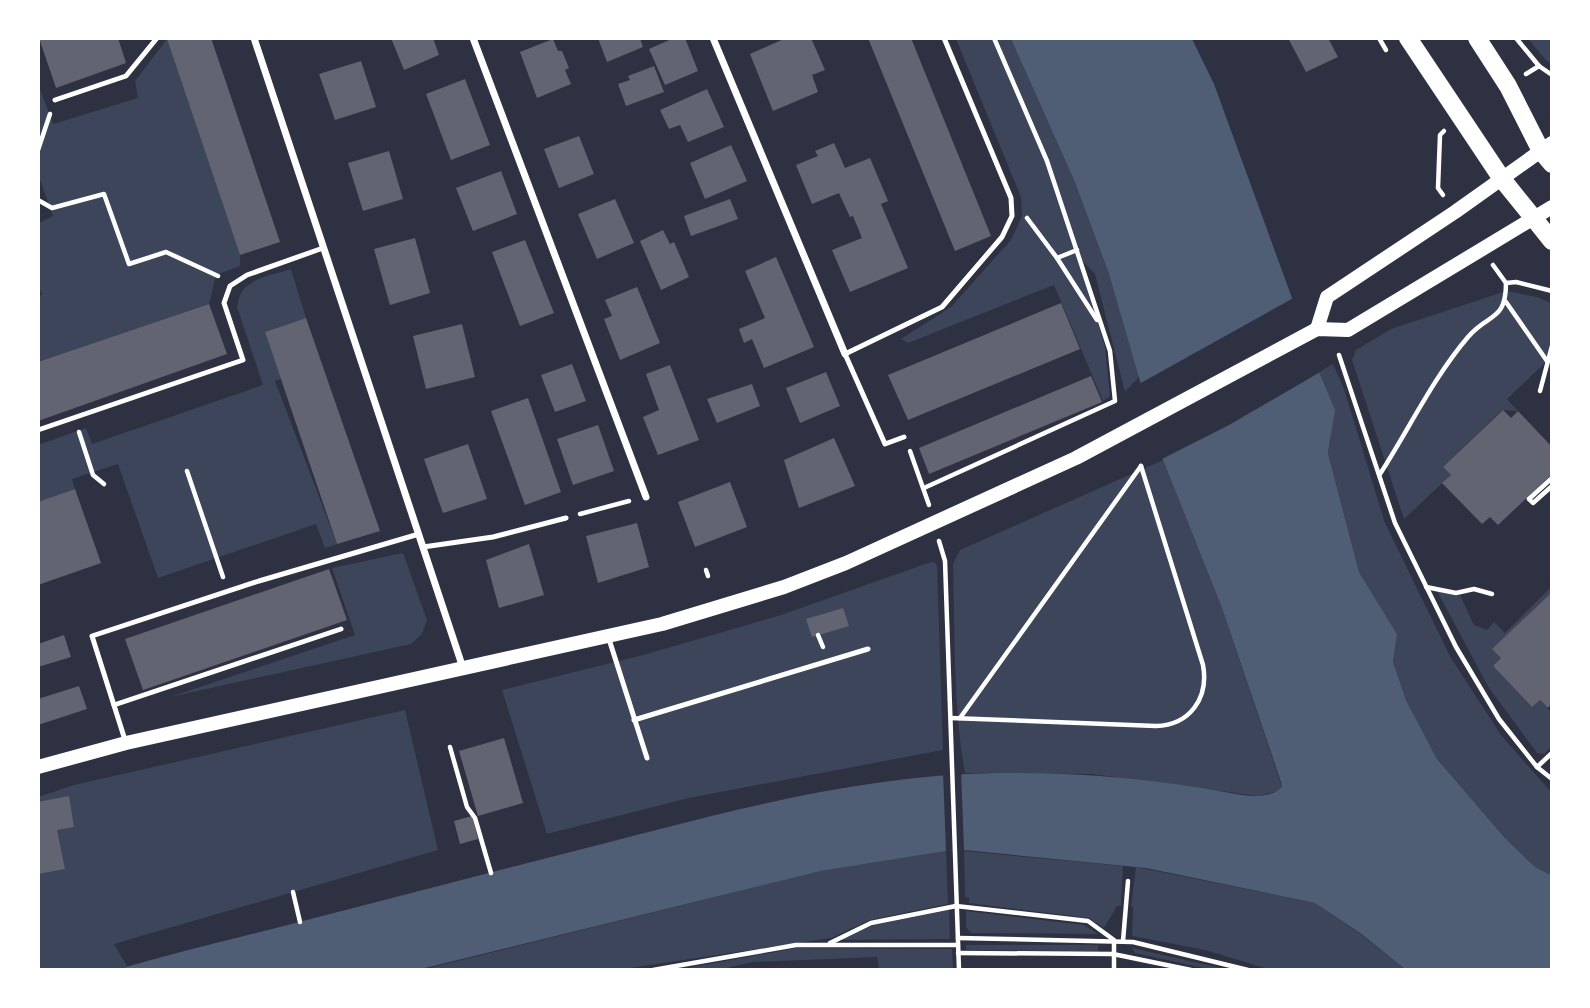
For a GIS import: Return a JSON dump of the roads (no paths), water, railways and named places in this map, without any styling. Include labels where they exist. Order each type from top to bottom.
[{"type":"main road","points":[[1408,38],[1455,124],[1552,241]]},
{"type":"main road","points":[[1317,329],[1327,297],[1502,179],[1548,152],[1477,38]]},
{"type":"main road","points":[[38,767],[126,743],[608,636],[722,607],[846,563],[1076,458],[1317,329],[1348,330],[1552,207]]},
{"type":"street","points":[[254,38],[463,668]]},
{"type":"street","points":[[473,38],[646,497]]},
{"type":"street","points":[[712,38],[845,354]]},
{"type":"lane","points":[[55,100],[127,76],[157,38]]},
{"type":"lane","points":[[905,437],[885,444],[845,354],[942,307],[1002,237],[1012,216],[1011,198],[944,38]]},
{"type":"lane","points":[[38,430],[243,360],[225,303],[230,286],[247,275],[323,248]]},
{"type":"lane","points":[[423,548],[493,537],[566,518]]},
{"type":"lane","points":[[126,743],[92,636],[227,591],[419,534]]},
{"type":"lane","points":[[114,705],[341,629]]},
{"type":"lane","points":[[608,636],[647,758]]},
{"type":"lane","points":[[634,720],[868,649]]}]
